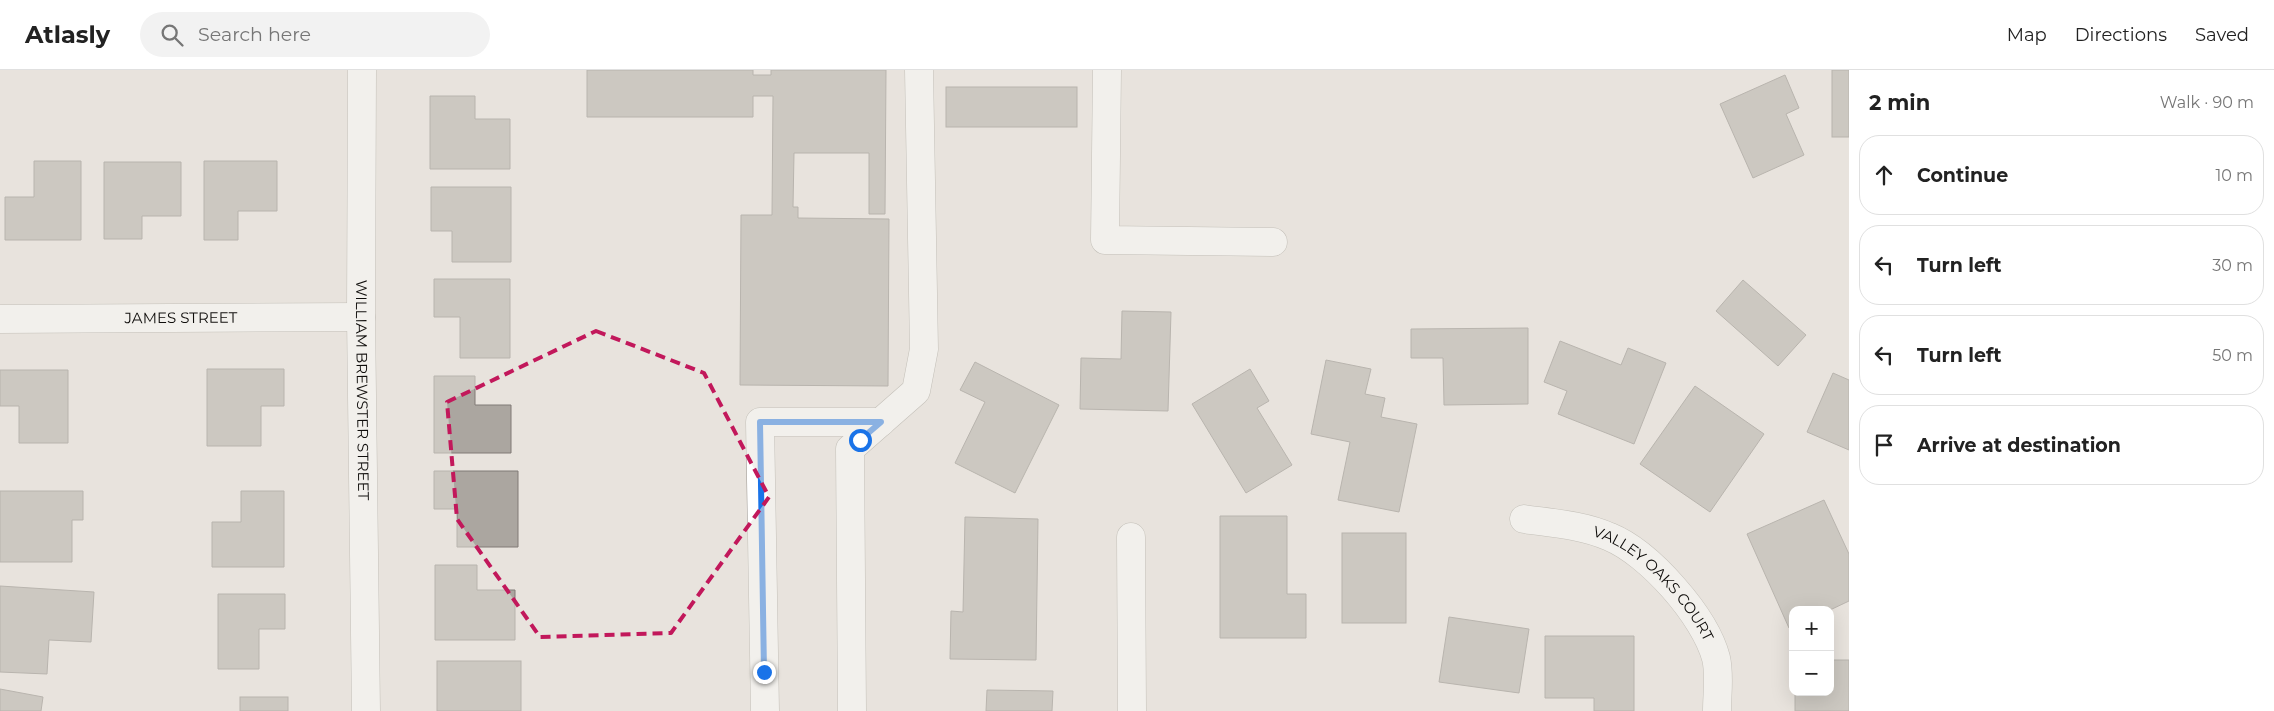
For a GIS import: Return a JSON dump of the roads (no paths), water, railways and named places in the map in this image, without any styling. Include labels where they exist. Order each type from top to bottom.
[{"type":"street","name":"WILLIAM BREWSTER STREET","points":[[362,70],[361,317],[366,711]]},
{"type":"street","points":[[852,711],[850,449],[916,391],[924,349],[919,70]]},
{"type":"street","points":[[1107,70],[1105,240],[1273,242]]},
{"type":"street","name":"JAMES STREET","points":[[0,319],[361,317]]},
{"type":"street","points":[[765,711],[760,422],[881,422]]},
{"type":"street","name":"VALLEY OAKS COURT","points":[[1524,519],[1568,525],[1609,536],[1631,548],[1677,593],[1697,617],[1711,641],[1716,660],[1717,711]]},
{"type":"street","points":[[1131,537],[1132,711]]}]
